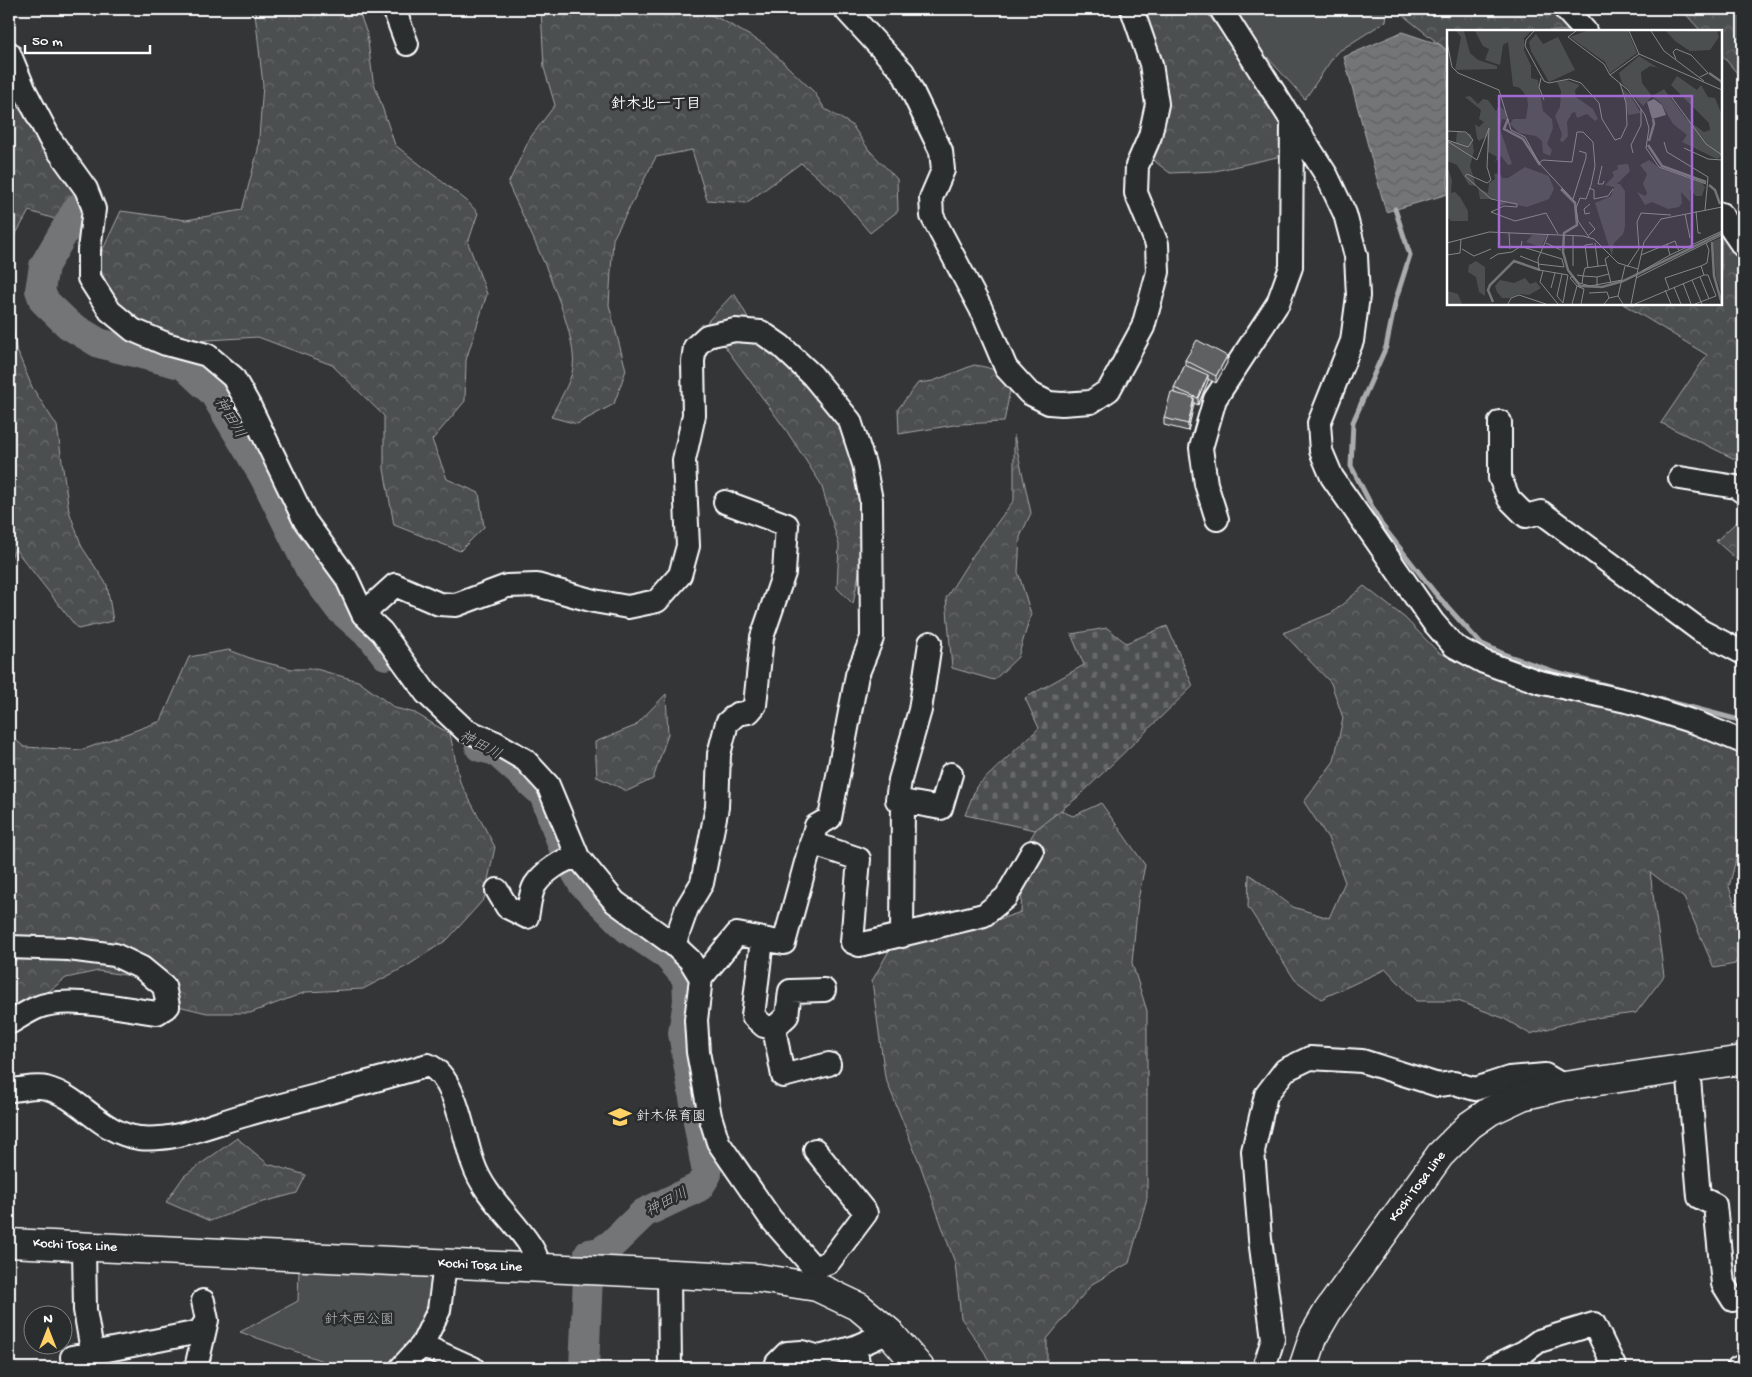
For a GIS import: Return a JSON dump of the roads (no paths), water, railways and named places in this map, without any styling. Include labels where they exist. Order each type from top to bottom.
[{"type":"main road","name":"Kochi Tosa Line","points":[[1300,1366],[1314,1335],[1328,1311],[1440,1155],[1470,1126],[1490,1111],[1522,1096],[1564,1086],[1743,1060]]},
{"type":"main road","name":"Kochi Tosa Line","points":[[9,1243],[669,1275],[816,1278],[860,1307],[888,1332],[920,1368]]},
{"type":"street","points":[[394,9],[407,44]]},
{"type":"street","points":[[845,9],[903,72],[942,151],[943,170],[931,198],[932,216],[981,309],[1006,368],[1029,393],[1049,403],[1062,404],[1091,402],[1109,390],[1143,327],[1158,272],[1157,244],[1136,193],[1137,166],[1150,136],[1157,104],[1151,64],[1132,9]]},
{"type":"street","points":[[1221,9],[1327,176],[1345,214],[1356,256],[1358,296],[1352,341],[1319,423],[1321,451],[1332,477],[1432,622],[1454,646],[1484,662],[1539,682],[1631,702],[1697,723],[1743,742]]},
{"type":"street","points":[[1565,9],[1584,30]]},
{"type":"street","points":[[9,53],[24,89],[50,139],[86,189],[94,210],[89,250],[89,278],[110,311],[133,330],[166,344],[206,355],[233,377],[250,407],[305,521],[346,577],[363,614],[382,632],[426,693],[465,730],[496,743],[524,760],[548,785],[578,857],[615,902],[674,945],[690,960],[701,978]]},
{"type":"street","points":[[1217,518],[1206,484],[1201,448],[1215,399],[1278,303],[1291,267],[1292,120]]},
{"type":"street","points":[[1722,215],[1743,246]]},
{"type":"street","points":[[363,614],[395,584],[439,604],[456,605],[507,586],[537,585],[594,601],[628,607],[657,601],[680,574],[688,546],[684,460],[694,415],[693,361],[695,347],[707,336],[734,330],[761,332],[781,346],[812,374],[850,421],[864,464],[871,500],[872,638],[857,675],[830,818],[816,826],[784,943],[737,934],[701,978],[696,1020],[698,1052],[710,1116],[718,1142],[771,1219],[816,1278],[866,1213],[815,1150]]},
{"type":"street","points":[[1500,422],[1500,478],[1509,499],[1526,516],[1541,512],[1701,631],[1743,653]]},
{"type":"street","points":[[1680,478],[1729,486],[1743,492]]},
{"type":"street","points":[[674,945],[687,908],[702,883],[717,807],[719,754],[727,723],[737,714],[749,712],[755,705],[762,637],[784,573],[787,525],[725,502]]},
{"type":"street","points":[[930,643],[920,710],[900,780],[897,800],[940,808],[952,774]]},
{"type":"street","points":[[902,936],[903,802]]},
{"type":"street","points":[[811,842],[859,859],[852,942],[860,945],[984,915],[1006,897],[1032,852]]},
{"type":"street","points":[[497,890],[507,907],[527,917],[534,886],[546,872],[572,857],[578,857]]},
{"type":"street","points":[[762,940],[753,1016],[764,1026],[774,1028]]},
{"type":"street","points":[[9,947],[69,949],[114,955],[142,968],[164,986],[168,1006],[157,1013],[118,1006],[64,1004],[38,1007],[9,1022]]},
{"type":"street","points":[[774,1028],[787,1016],[790,991],[824,990]]},
{"type":"street","points":[[774,1028],[783,1076],[829,1064]]},
{"type":"street","points":[[1264,1368],[1272,1339],[1260,1239],[1253,1151],[1266,1095],[1285,1070],[1310,1058],[1362,1061],[1438,1085],[1454,1083],[1475,1089],[1510,1078],[1545,1075],[1564,1086]]},
{"type":"street","points":[[9,1090],[45,1087],[62,1094],[107,1128],[138,1138],[170,1137],[249,1114],[375,1082],[428,1065],[437,1069],[449,1089],[463,1125],[473,1163],[484,1188],[530,1245],[542,1269]]},
{"type":"street","points":[[1688,1068],[1700,1197],[1715,1204],[1723,1284],[1733,1300]]},
{"type":"street","points":[[84,1247],[86,1359],[199,1332],[205,1310],[196,1368]]},
{"type":"street","points":[[401,1368],[422,1345],[439,1310],[445,1265]]},
{"type":"street","points":[[669,1275],[670,1368]]},
{"type":"street","points":[[1491,1368],[1526,1360],[1539,1341],[1594,1324],[1615,1368]]},
{"type":"street","points":[[778,1368],[778,1363],[787,1353],[802,1352],[819,1357],[857,1358],[888,1332]]},
{"type":"street","points":[[422,1345],[473,1368]]},
{"type":"street","points":[[1738,1368],[1743,1366]]},
{"type":"water","points":[[1402,32],[1441,45],[1447,52],[1447,194],[1386,212],[1344,57]]},
{"type":"waterway","name":"神田川","points":[[78,208],[44,266],[40,290],[44,301],[69,325],[99,343],[184,365],[214,393],[264,476],[310,569],[339,608],[373,638],[386,655]]},
{"type":"waterway","points":[[1395,209],[1410,255],[1396,299],[1386,347],[1353,422],[1351,466],[1381,524],[1435,593],[1480,643],[1506,655],[1556,672],[1743,721]]},
{"type":"waterway","name":"神田川","points":[[480,747],[496,751],[544,794],[566,854],[583,884],[627,928],[667,955],[687,978],[688,1001],[683,1033],[707,1174],[699,1187],[644,1213],[612,1244],[600,1252],[589,1254],[584,1368]]},
{"type":"place","name":"針木保育園","points":[[620,1117]]},
{"type":"district","name":"針木北一丁目","points":[[656,105]]},
{"type":"park label","name":"針木西公園","points":[[359,1320]]}]
